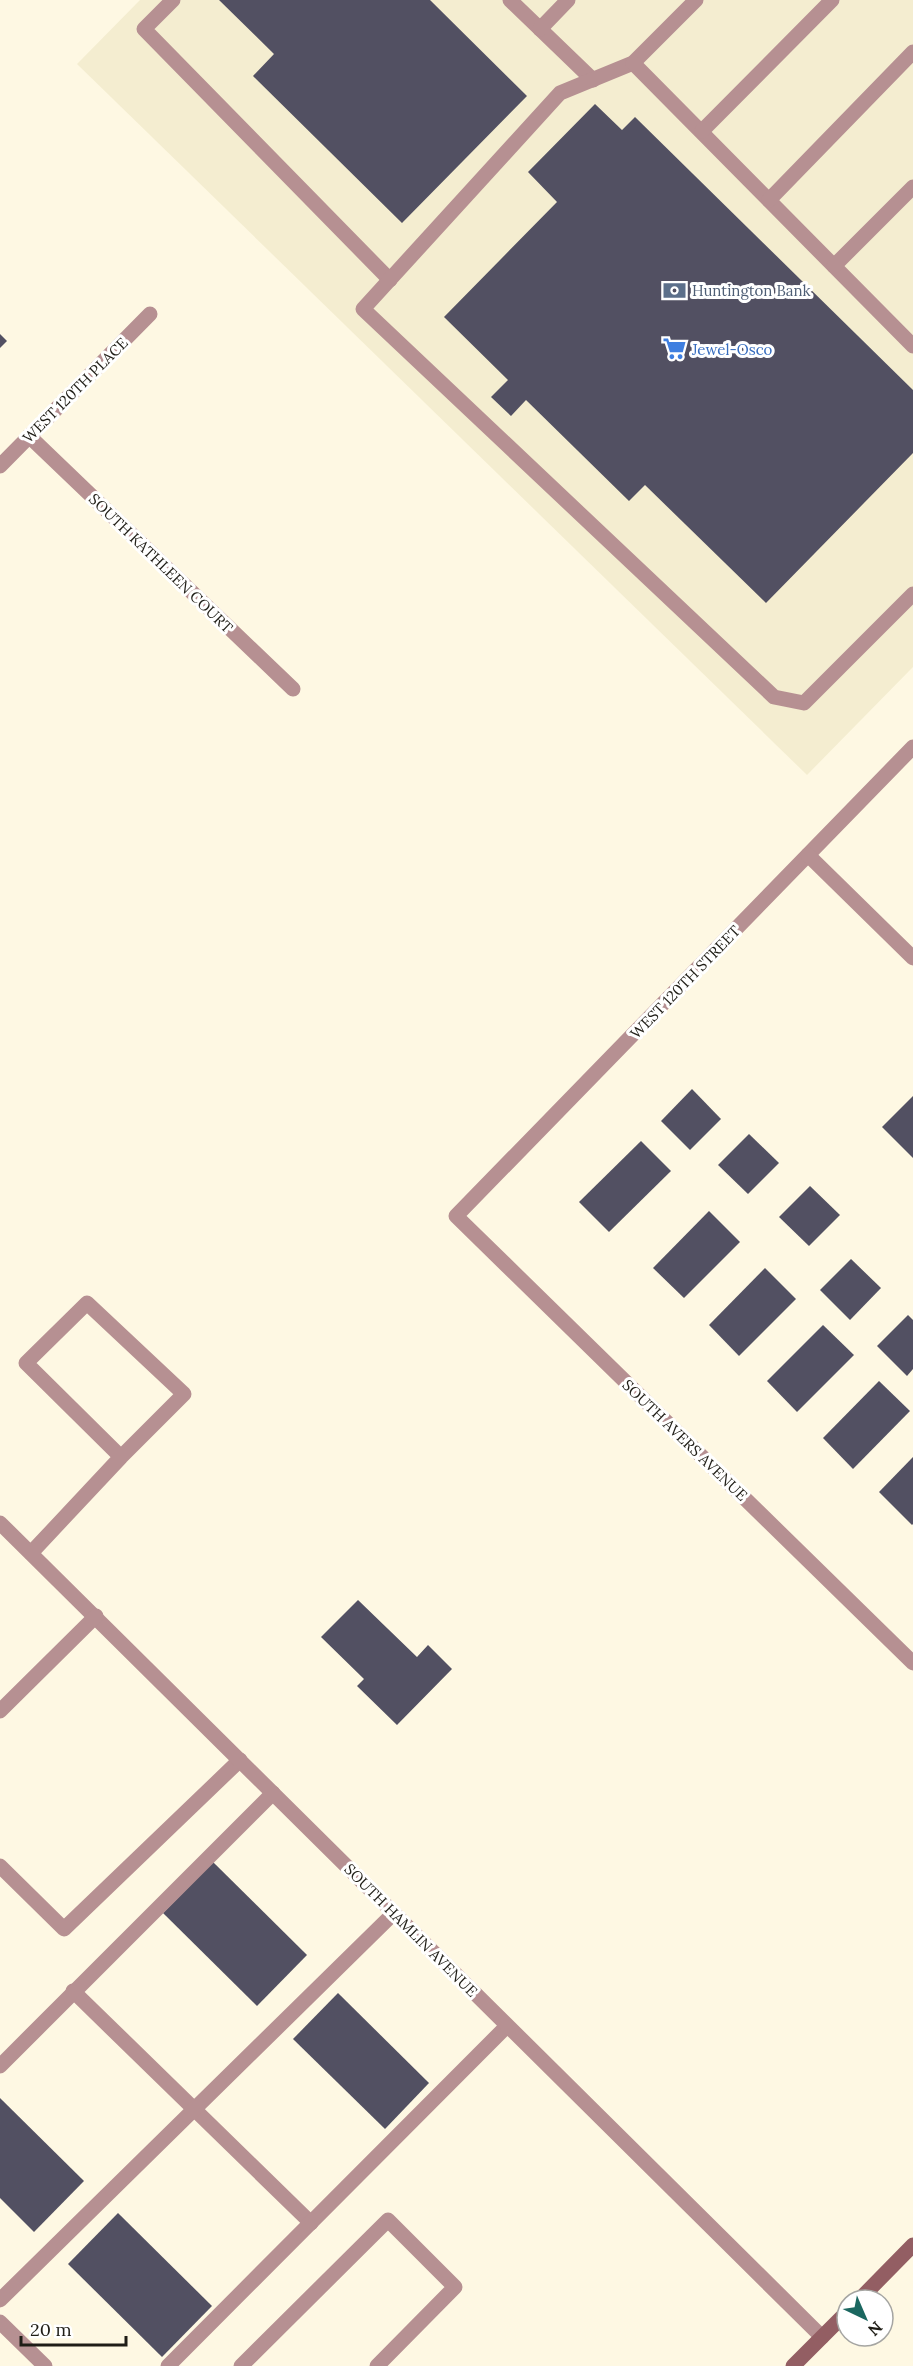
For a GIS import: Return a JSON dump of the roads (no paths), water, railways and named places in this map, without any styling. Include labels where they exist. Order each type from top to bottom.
[{"type":"street","points":[[173,0],[144,29],[390,280]]},
{"type":"street","points":[[510,0],[593,80]]},
{"type":"street","points":[[540,29],[568,0]]},
{"type":"street","points":[[696,0],[633,63],[560,93],[363,309],[774,697],[804,704],[913,594]]},
{"type":"street","points":[[702,131],[832,0]]},
{"type":"street","points":[[769,200],[913,52]]},
{"type":"street","points":[[633,63],[834,266],[910,336]]},
{"type":"street","points":[[834,266],[913,187]]},
{"type":"street","name":"WEST 120TH PLACE","points":[[0,466],[150,314]]},
{"type":"street","name":"SOUTH KATHLEEN COURT","points":[[29,436],[294,689]]},
{"type":"street","name":"WEST 120TH STREET","points":[[456,1216],[913,747]]},
{"type":"street","points":[[808,855],[913,958]]},
{"type":"street","name":"SOUTH AVERS AVENUE","points":[[456,1216],[913,1663]]},
{"type":"street","points":[[32,1553],[121,1457],[184,1395],[87,1303],[26,1364],[121,1457]]},
{"type":"street","name":"SOUTH HAMLIN AVENUE","points":[[0,1523],[822,2337]]},
{"type":"street","points":[[0,1711],[96,1616]]},
{"type":"street","points":[[0,1866],[64,1929],[240,1760]]},
{"type":"street","points":[[0,2066],[273,1793]]},
{"type":"street","points":[[0,2301],[394,1913]]},
{"type":"street","points":[[73,1991],[311,2223]]},
{"type":"street","points":[[168,2366],[507,2026]]},
{"type":"street","points":[[241,2366],[388,2220],[455,2288],[377,2366]]},
{"type":"street","points":[[871,2288],[913,2245]]},
{"type":"street","points":[[0,2322],[45,2366]]},
{"type":"street","points":[[798,2364],[835,2324]]},
{"type":"place","name":"Huntington Bank","points":[[674,290]]},
{"type":"place","name":"Jewel-Osco","points":[[674,349]]}]
